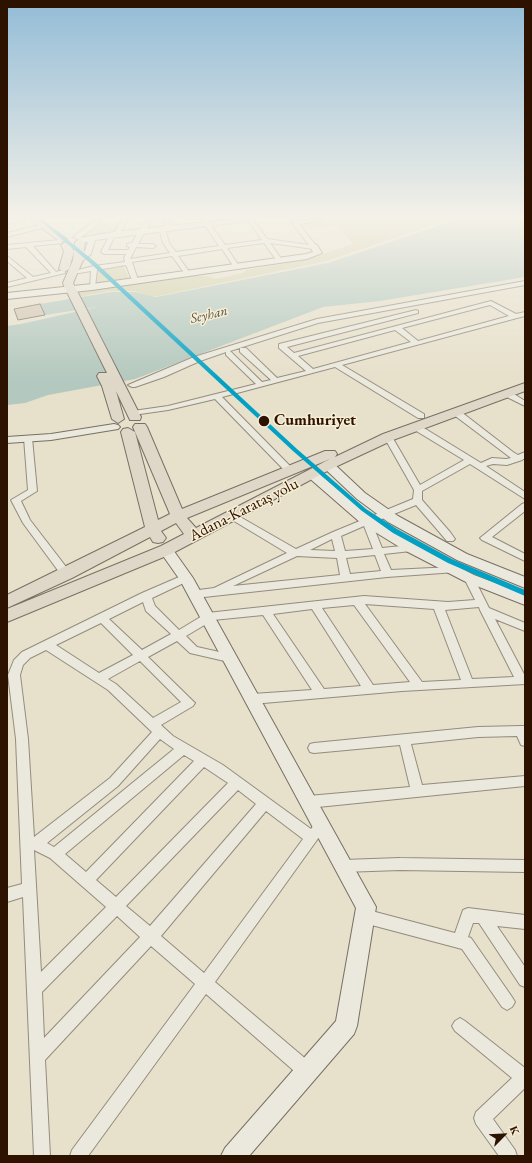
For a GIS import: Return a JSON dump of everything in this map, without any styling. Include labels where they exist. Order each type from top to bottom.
[{"type":"main road","points":[[59,273],[67,294],[113,385],[134,422],[178,516],[194,536]]},
{"type":"main road","points":[[67,294],[68,283],[73,273]]},
{"type":"main road","points":[[7,296],[67,294],[92,287],[185,273]]},
{"type":"main road","name":"Adana-Karataş yolu","points":[[7,602],[66,574],[178,516],[419,421],[525,377]]},
{"type":"main road","points":[[113,385],[116,423],[119,431],[134,422]]},
{"type":"main road","name":"Adana-Karataş yolu","points":[[7,616],[166,550],[328,465],[419,421],[457,413],[525,387]]},
{"type":"main road","points":[[134,422],[153,530],[191,586],[308,802],[316,832],[343,866],[366,907],[346,1026],[235,1155]]},
{"type":"main road","points":[[7,440],[51,437],[116,423]]},
{"type":"main road","points":[[328,465],[361,496],[385,514],[462,557],[525,583]]},
{"type":"main road","points":[[312,474],[367,521],[411,548],[469,578],[525,600]]},
{"type":"street","points":[[25,273],[32,279]]},
{"type":"street","points":[[7,285],[58,273]]},
{"type":"street","points":[[92,287],[93,273]]},
{"type":"street","points":[[132,273],[135,280]]},
{"type":"street","points":[[132,385],[161,375],[197,359],[317,321],[525,283]]},
{"type":"street","points":[[293,355],[491,303],[515,317]]},
{"type":"street","points":[[406,304],[426,320]]},
{"type":"street","points":[[311,371],[282,346],[416,312]]},
{"type":"street","points":[[134,422],[168,408],[276,381],[525,314]]},
{"type":"street","points":[[397,328],[416,343]]},
{"type":"street","points":[[243,350],[276,381]]},
{"type":"street","points":[[229,354],[260,384]]},
{"type":"street","points":[[336,365],[419,421],[470,460],[525,496]]},
{"type":"street","points":[[508,394],[525,404]]},
{"type":"street","points":[[216,396],[290,471]]},
{"type":"street","points":[[457,413],[510,454],[522,456]]},
{"type":"street","points":[[388,437],[418,490],[417,501],[447,534],[450,540]]},
{"type":"street","points":[[28,438],[33,491],[11,500],[66,574]]},
{"type":"street","points":[[480,466],[492,461],[507,462],[522,456]]},
{"type":"street","points":[[418,490],[470,460]]},
{"type":"street","points":[[214,592],[336,534],[417,501]]},
{"type":"street","points":[[525,506],[485,538],[525,558]]},
{"type":"street","points":[[232,516],[294,553],[341,554],[411,548]]},
{"type":"street","points":[[367,521],[387,574]]},
{"type":"street","points":[[336,534],[346,578]]},
{"type":"street","points":[[42,1156],[29,888],[31,842],[22,739],[11,672],[26,655],[146,596],[191,586],[214,592],[387,574],[453,570]]},
{"type":"street","points":[[252,699],[418,686],[524,682],[469,578]]},
{"type":"street","points":[[146,596],[150,608],[194,650],[230,658]]},
{"type":"street","points":[[98,678],[208,618],[266,611],[357,601],[483,607],[525,627]]},
{"type":"street","points":[[357,601],[418,686]]},
{"type":"street","points":[[438,605],[468,684]]},
{"type":"street","points":[[315,606],[370,690]]},
{"type":"street","points":[[266,611],[321,694]]},
{"type":"street","points":[[31,842],[114,782],[156,728],[189,703],[139,656],[102,618]]},
{"type":"street","points":[[46,644],[112,687],[170,740],[237,782],[265,804],[316,832],[78,1156]]},
{"type":"street","points":[[314,748],[478,732],[524,734]]},
{"type":"street","points":[[404,739],[418,792]]},
{"type":"street","points":[[55,854],[184,748]]},
{"type":"street","points":[[86,881],[203,760]]},
{"type":"street","points":[[308,802],[525,781]]},
{"type":"street","points":[[34,989],[237,782]]},
{"type":"street","points":[[37,1057],[150,936],[265,804]]},
{"type":"street","points":[[31,842],[55,854],[204,984],[307,1071]]},
{"type":"street","points":[[343,866],[400,864],[525,866]]},
{"type":"street","points":[[7,895],[29,888]]},
{"type":"street","points":[[460,942],[468,915],[525,922]]},
{"type":"street","points":[[364,916],[466,943],[507,1002]]},
{"type":"street","points":[[483,917],[525,980]]},
{"type":"street","points":[[460,1026],[525,1077],[482,1118],[509,1156]]},
{"type":"shaded area","points":[[94,273],[127,273],[131,281],[96,284]]},
{"type":"shaded area","points":[[242,273],[268,273],[158,296],[149,296],[134,291],[109,291],[78,297],[76,291],[193,276],[206,276],[216,279]]},
{"type":"water","name":"Seyhan","points":[[276,273],[525,273],[525,277],[380,301],[323,307],[135,379],[48,395],[25,403],[7,405],[7,326],[97,307],[45,315],[40,304],[111,292],[135,292],[156,297]]},
{"type":"building","points":[[40,304],[45,315],[18,320],[14,309]]},
{"type":"transit line","points":[[104,273],[295,450],[364,510],[395,531],[450,561],[525,593]]},
{"type":"place","name":"Cumhuriyet","points":[[264,421]]}]
